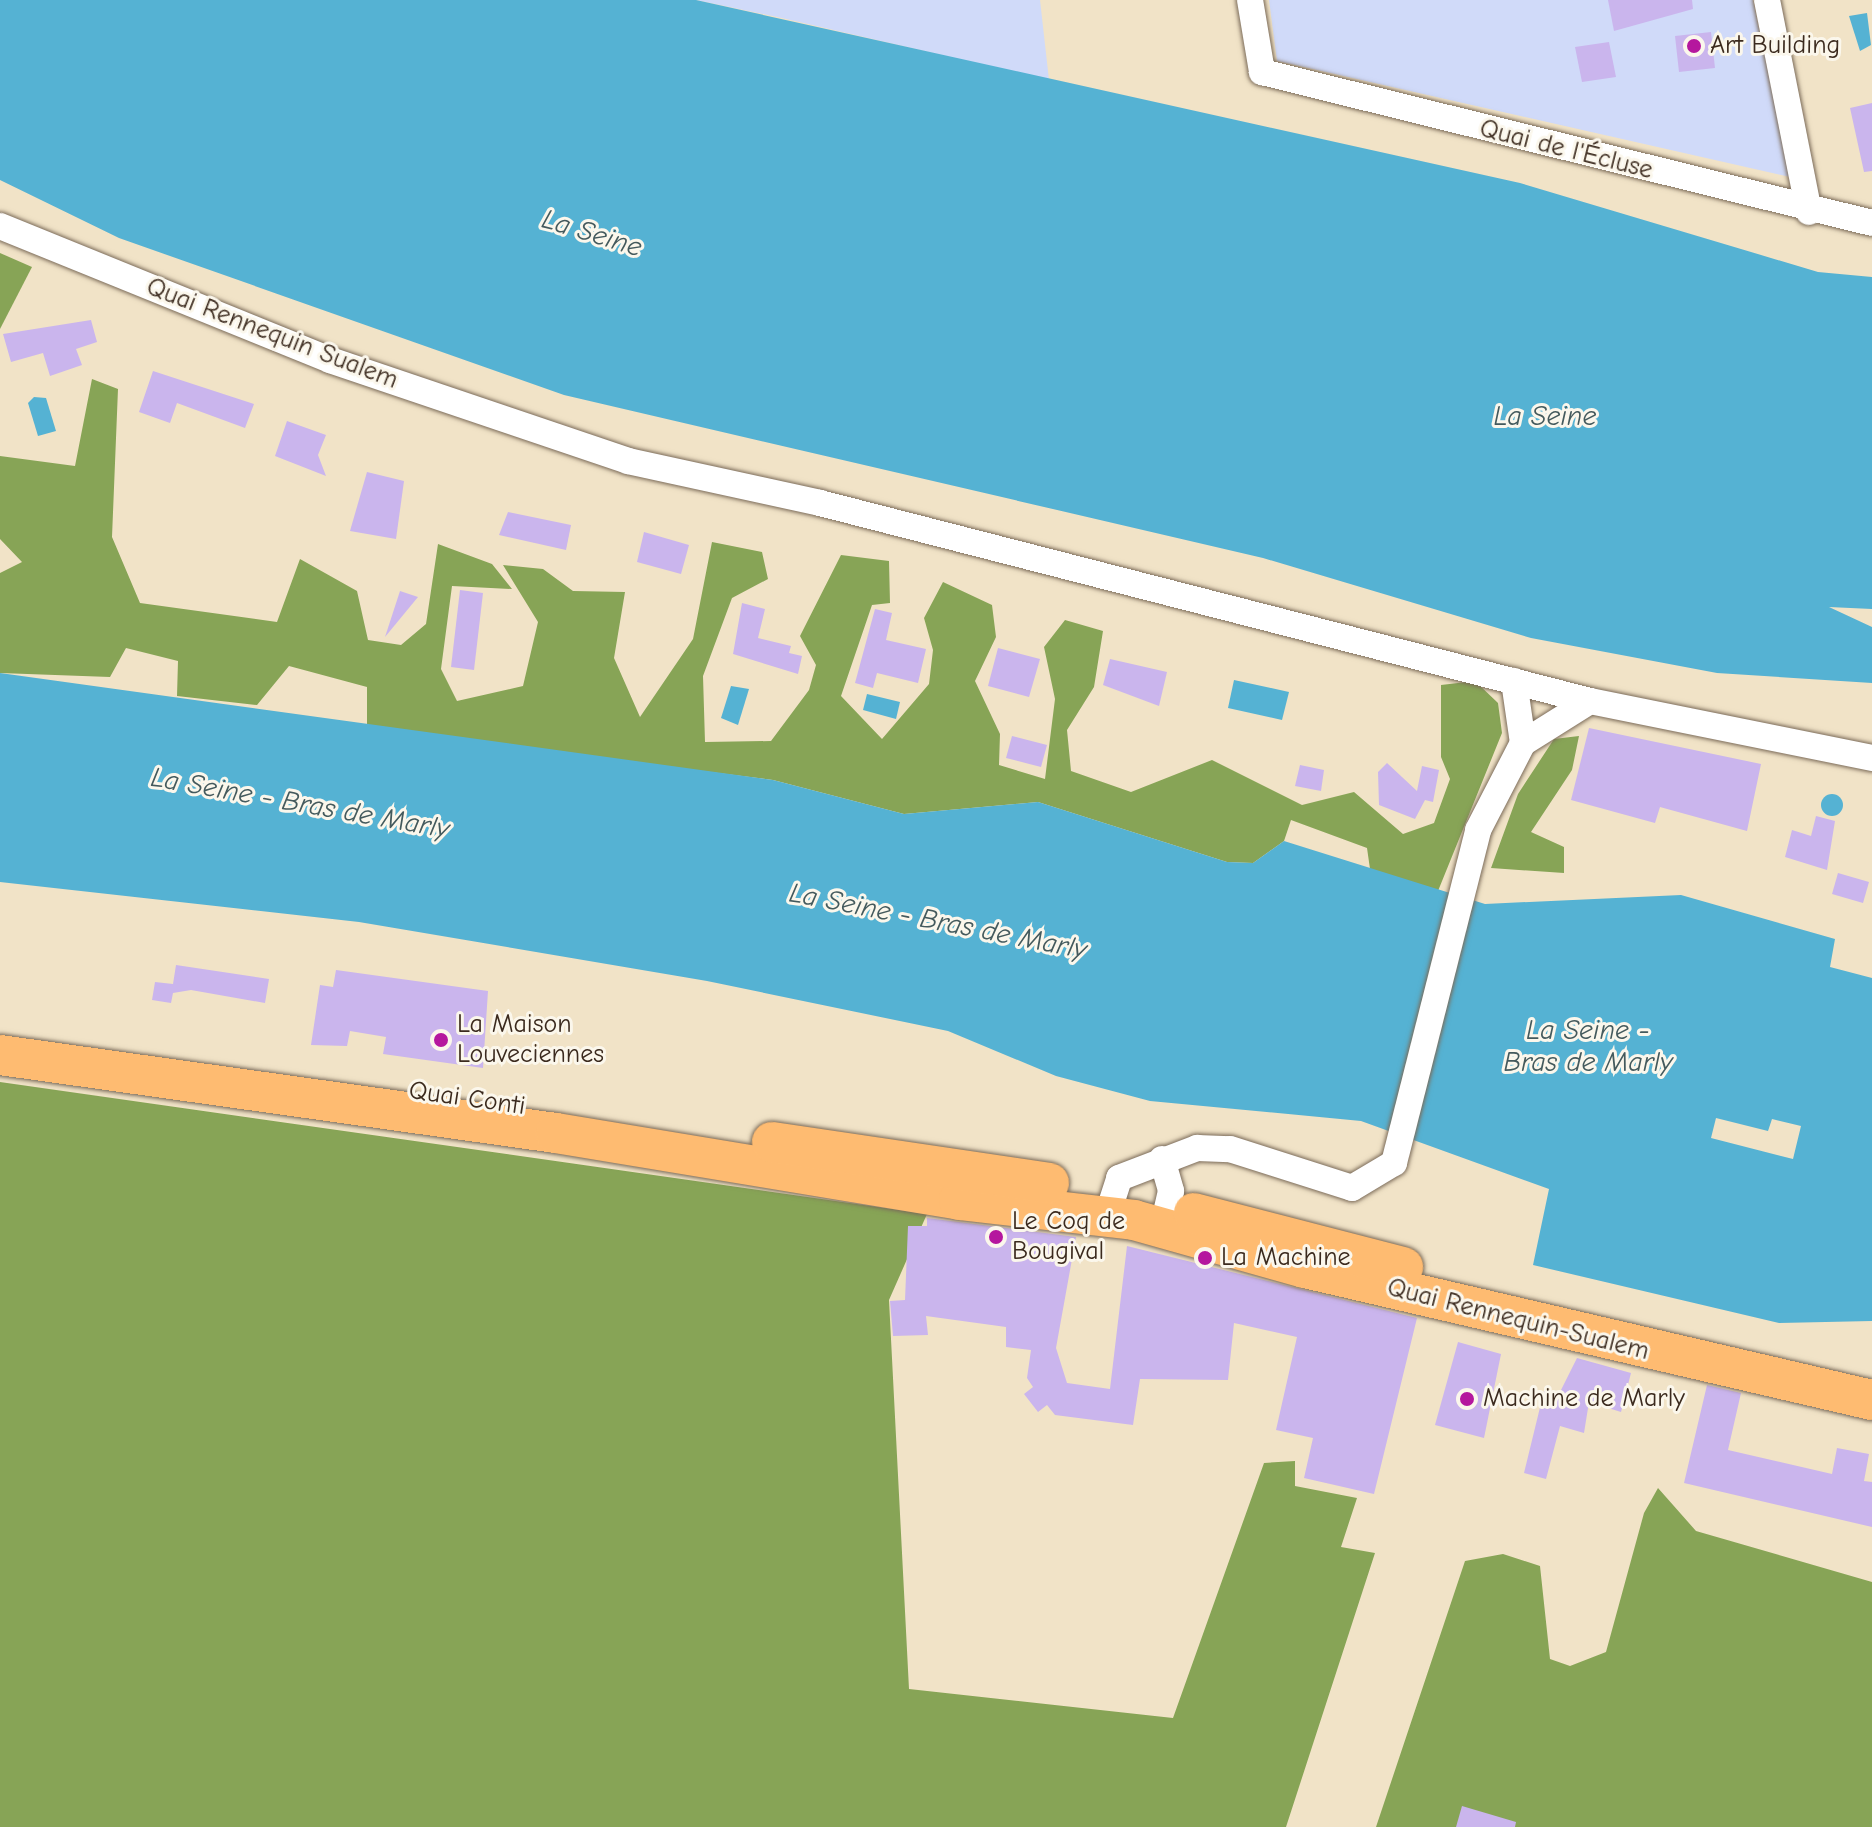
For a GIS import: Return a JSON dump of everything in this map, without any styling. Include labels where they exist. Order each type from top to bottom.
[{"type":"main road","name":"Quai Conti","points":[[0,1034],[931,1180]]},
{"type":"main road","name":"Quai Conti","points":[[0,1055],[556,1133],[931,1180]]},
{"type":"main road","name":"Quai Rennequin-Sualem","points":[[931,1180],[1109,1206],[1166,1218],[1872,1400]]},
{"type":"main road","name":"Quai Rennequin-Sualem","points":[[1166,1218],[1317,1240],[1504,1294],[1872,1377]]},
{"type":"street","name":"Quai de l'Écluse","points":[[1250,0],[1262,72],[1809,212],[1872,223]]},
{"type":"street","points":[[1767,0],[1809,212]]},
{"type":"street","name":"Quai Rennequin Sualem","points":[[0,226],[330,360],[628,461],[820,503],[1590,701],[1872,758]]},
{"type":"street","points":[[1514,681],[1523,743]]},
{"type":"street","points":[[1109,1206],[1119,1178],[1162,1159],[1214,1146],[1352,1188],[1384,1175],[1400,1153],[1478,830],[1523,743],[1590,701]]},
{"type":"street","points":[[1162,1159],[1166,1218]]},
{"type":"shaded area","points":[[696,0],[1040,0],[1049,80],[782,18]]},
{"type":"shaded area","points":[[1269,0],[1753,0],[1790,177],[1277,61]]},
{"type":"green space","points":[[0,253],[32,267],[0,329]]},
{"type":"green space","points":[[92,379],[118,389],[112,537],[140,603],[277,622],[300,559],[357,591],[368,640],[401,645],[426,624],[438,544],[492,564],[512,589],[452,586],[441,669],[457,701],[523,686],[538,622],[503,565],[543,569],[573,591],[625,592],[614,658],[640,717],[693,639],[712,542],[762,552],[768,579],[732,598],[703,676],[705,742],[771,741],[809,690],[816,665],[800,636],[841,555],[889,561],[890,603],[872,605],[841,696],[882,739],[929,684],[933,650],[924,618],[943,582],[992,605],[996,637],[975,681],[1000,734],[999,765],[1045,779],[1055,699],[1044,647],[1065,620],[1103,631],[1094,687],[1067,730],[1071,771],[1131,792],[1212,760],[1302,805],[1354,792],[1403,834],[1434,823],[1450,779],[1441,757],[1441,685],[1475,681],[1498,703],[1502,733],[1438,891],[1370,869],[1367,848],[1291,820],[1284,841],[1253,863],[1227,862],[1038,802],[904,814],[773,780],[367,729],[367,687],[289,666],[257,705],[177,696],[178,661],[126,648],[110,677],[0,673],[0,573],[22,562],[0,539],[0,456],[75,466]]},
{"type":"green space","points":[[1579,736],[1572,770],[1531,832],[1564,847],[1564,873],[1491,868],[1518,794],[1554,739]]},
{"type":"green space","points":[[0,1082],[927,1214],[889,1300],[909,1689],[1173,1718],[1264,1463],[1295,1461],[1295,1486],[1357,1498],[1341,1547],[1375,1553],[1286,1827],[0,1827]]},
{"type":"green space","points":[[1658,1488],[1696,1531],[1872,1582],[1872,1827],[1376,1827],[1465,1561],[1503,1554],[1540,1566],[1550,1659],[1570,1666],[1606,1652],[1644,1513]]},
{"type":"water","name":"La Seine","points":[[0,0],[696,0],[1520,183],[1818,272],[1872,277],[1872,609],[1829,607],[1872,627],[1872,683],[1717,673],[1531,638],[1263,558],[564,395],[119,238],[0,180]]},
{"type":"water","points":[[1867,13],[1871,45],[1860,51],[1849,16]]},
{"type":"water","points":[[34,397],[46,398],[56,431],[38,436],[28,403]]},
{"type":"water","name":"La Seine - Bras de Marly","points":[[0,673],[773,780],[904,814],[1038,802],[1227,862],[1253,863],[1284,841],[1485,904],[1681,895],[1835,939],[1830,967],[1872,978],[1872,1321],[1779,1323],[1533,1265],[1549,1189],[1361,1121],[1150,1101],[1056,1076],[948,1031],[707,981],[359,922],[0,882]],"holes":[[[1716,1118],[1768,1131],[1772,1119],[1801,1126],[1793,1159],[1711,1138]]]},
{"type":"water","points":[[1234,680],[1289,692],[1282,720],[1228,708]]},
{"type":"water","points":[[731,686],[749,689],[738,725],[721,718]]},
{"type":"water","points":[[867,694],[900,702],[896,719],[863,710]]},
{"type":"water","points":[[1832,794],[1840,797],[1843,805],[1840,813],[1832,816],[1824,813],[1821,805],[1824,797]]},
{"type":"building","points":[[1608,0],[1692,0],[1693,9],[1614,31]]},
{"type":"building","name":"Art Building","points":[[1711,32],[1715,68],[1679,72],[1675,36]]},
{"type":"building","points":[[1609,42],[1616,77],[1582,82],[1575,47]]},
{"type":"building","points":[[1872,103],[1872,171],[1864,172],[1850,108]]},
{"type":"building","points":[[91,320],[97,342],[76,349],[82,365],[50,376],[43,353],[11,362],[3,334]]},
{"type":"building","points":[[153,371],[254,404],[245,428],[177,403],[170,423],[139,412]]},
{"type":"building","points":[[287,421],[326,435],[318,455],[326,476],[275,456]]},
{"type":"building","points":[[367,472],[404,481],[396,539],[350,531]]},
{"type":"building","points":[[508,512],[571,525],[566,550],[499,535]]},
{"type":"building","points":[[644,532],[689,545],[681,574],[637,562]]},
{"type":"building","points":[[460,590],[483,593],[474,670],[451,667]]},
{"type":"building","points":[[400,591],[418,597],[385,637]]},
{"type":"building","points":[[742,603],[765,609],[758,638],[791,646],[789,653],[802,656],[798,674],[733,654]]},
{"type":"building","points":[[875,609],[892,613],[886,640],[926,649],[918,683],[877,673],[873,688],[855,683]]},
{"type":"building","points":[[998,648],[1040,659],[1029,697],[988,686]]},
{"type":"building","points":[[1110,659],[1167,672],[1159,706],[1103,685]]},
{"type":"building","points":[[1589,728],[1761,764],[1747,831],[1660,807],[1655,823],[1571,800]]},
{"type":"building","points":[[1012,736],[1047,745],[1041,767],[1006,758]]},
{"type":"building","points":[[1387,763],[1417,791],[1422,766],[1439,770],[1433,802],[1425,800],[1415,819],[1379,805],[1378,772]]},
{"type":"building","points":[[1300,765],[1324,770],[1321,791],[1295,786]]},
{"type":"building","points":[[1816,816],[1835,821],[1827,870],[1785,857],[1792,830],[1811,836]]},
{"type":"building","points":[[1838,873],[1869,882],[1863,903],[1832,894]]},
{"type":"building","points":[[176,965],[269,979],[265,1003],[191,990],[173,993],[171,1003],[152,1000],[155,982],[173,984]]},
{"type":"building","points":[[336,970],[488,991],[483,1068],[383,1054],[386,1037],[350,1031],[347,1046],[311,1045],[320,985],[333,987]]},
{"type":"building","points":[[927,1218],[1076,1237],[1056,1348],[1067,1383],[1110,1389],[1127,1246],[1417,1318],[1374,1494],[1304,1478],[1313,1438],[1276,1430],[1297,1337],[1234,1323],[1228,1380],[1140,1379],[1133,1425],[1055,1415],[1047,1405],[1038,1412],[1024,1394],[1033,1387],[1027,1378],[1031,1350],[1006,1347],[1006,1327],[926,1316],[928,1335],[893,1336],[890,1301],[905,1300],[908,1226],[927,1226]]},
{"type":"building","name":"Machine de Marly","points":[[1458,1342],[1501,1354],[1484,1438],[1435,1425]]},
{"type":"building","points":[[1577,1358],[1631,1373],[1621,1412],[1589,1402],[1584,1433],[1560,1426],[1546,1479],[1524,1473],[1544,1391],[1559,1394]]},
{"type":"building","points":[[1707,1385],[1741,1393],[1728,1450],[1832,1474],[1837,1448],[1869,1454],[1864,1481],[1872,1482],[1872,1527],[1684,1483]]},
{"type":"building","points":[[1462,1806],[1516,1822],[1515,1827],[1456,1827]]},
{"type":"place","name":"Art Building","points":[[1694,46]]},
{"type":"place","name":"La Maison Louveciennes","points":[[441,1040]]},
{"type":"place","name":"Le Coq de Bougival","points":[[996,1237]]},
{"type":"place","name":"La Machine","points":[[1205,1258]]},
{"type":"place","name":"Machine de Marly","points":[[1467,1399]]}]
